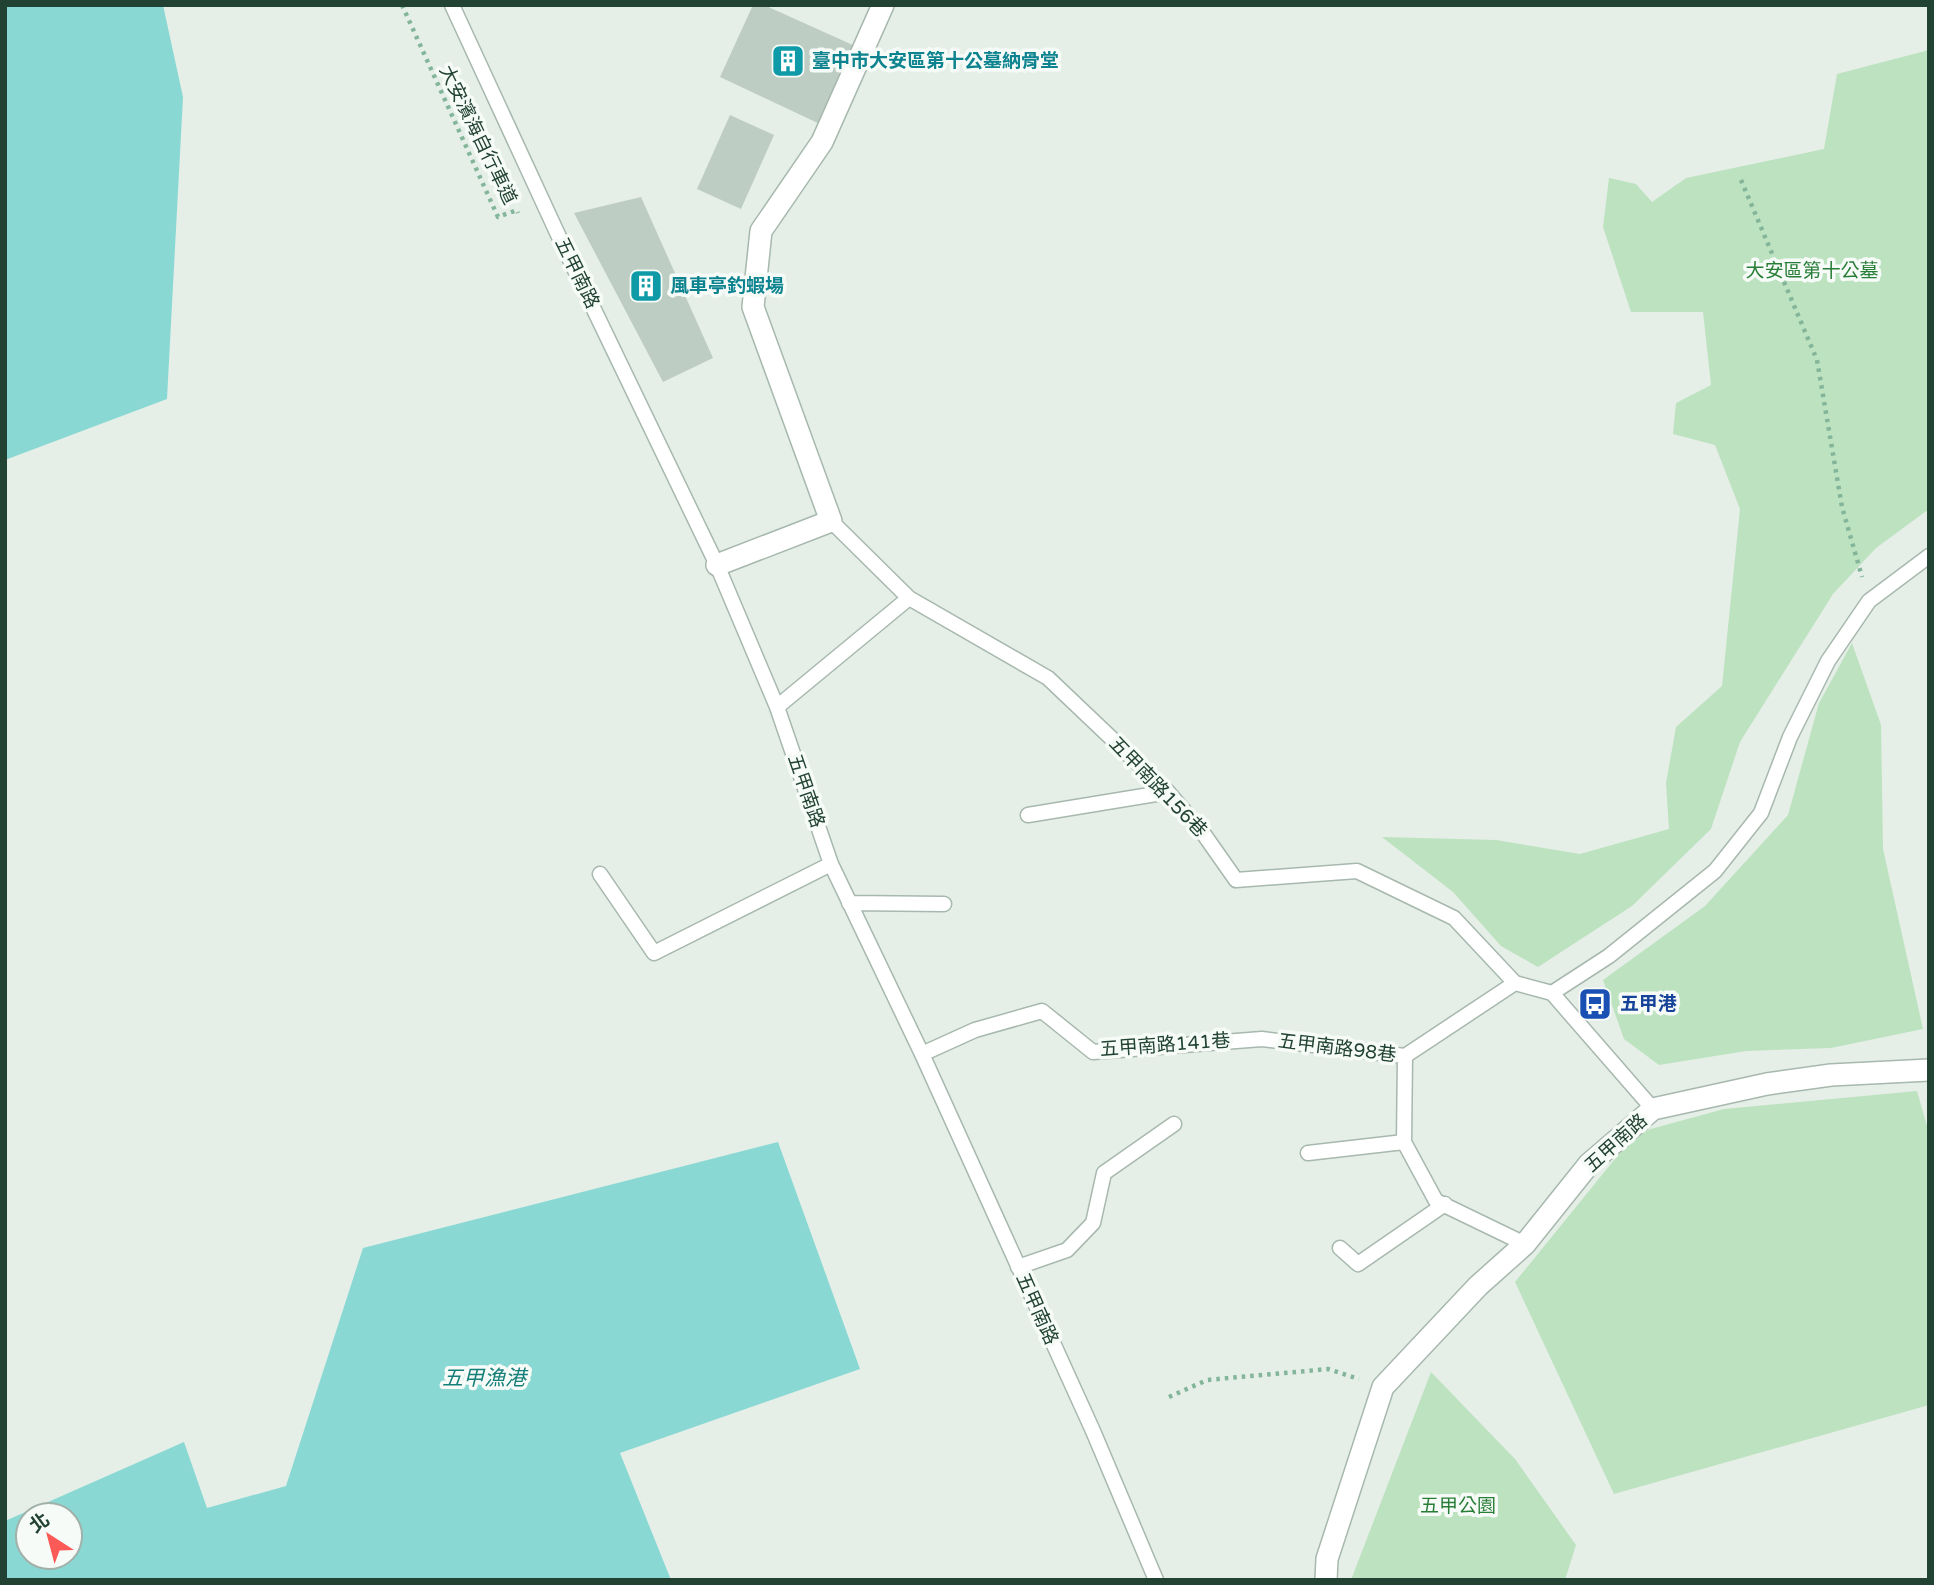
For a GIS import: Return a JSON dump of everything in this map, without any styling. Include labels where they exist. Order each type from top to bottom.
[{"type":"street","points":[[717,565],[831,521],[753,307],[761,231],[822,142],[883,5]]},
{"type":"street","name":"五甲南路","points":[[1326,1580],[1327,1559],[1383,1387],[1478,1286],[1525,1244],[1589,1164],[1653,1109],[1767,1084],[1831,1075],[1929,1070]]},
{"type":"lane","name":"五甲南路","points":[[452,5],[560,239],[717,565],[777,707],[831,864],[922,1054],[1093,1432],[1156,1580]]},
{"type":"lane","name":"五甲南路156巷","points":[[831,521],[909,598],[1048,678],[1168,792],[1203,833],[1236,880],[1357,871],[1454,918],[1515,983]]},
{"type":"lane","points":[[1552,993],[1609,956],[1723,861],[1761,813],[1790,737],[1828,661],[1869,601],[1929,556]]},
{"type":"lane","points":[[777,707],[909,598]]},
{"type":"lane","points":[[1028,815],[1168,792]]},
{"type":"lane","points":[[600,874],[654,953],[831,864]]},
{"type":"lane","points":[[849,903],[944,904]]},
{"type":"lane","points":[[1515,983],[1552,993],[1653,1109]]},
{"type":"lane","name":"五甲南路98巷","points":[[1262,1039],[1405,1056],[1515,983]]},
{"type":"lane","name":"五甲南路141巷","points":[[922,1054],[975,1030],[1042,1010],[1093,1052],[1262,1039]]},
{"type":"lane","points":[[1405,1056],[1404,1142],[1436,1201],[1525,1244]]},
{"type":"lane","points":[[1018,1268],[1067,1250],[1093,1223],[1104,1173],[1174,1124]]},
{"type":"lane","points":[[1308,1153],[1404,1142]]},
{"type":"lane","points":[[1340,1248],[1358,1264],[1445,1204]]},
{"type":"path","name":"大安濱海自行車道","points":[[402,5],[498,218],[517,210],[523,221]]},
{"type":"path","points":[[1741,180],[1817,360],[1842,507],[1869,601]]},
{"type":"path","points":[[1169,1397],[1207,1380],[1328,1369],[1383,1387]]},
{"type":"green space","name":"大安區第十公墓","points":[[1929,50],[1929,509],[1876,548],[1833,594],[1740,742],[1711,829],[1632,906],[1538,967],[1501,946],[1453,892],[1382,837],[1496,840],[1580,854],[1669,829],[1666,783],[1676,727],[1722,686],[1740,509],[1715,445],[1673,434],[1676,403],[1711,385],[1703,312],[1631,312],[1603,227],[1609,178],[1636,184],[1652,202],[1686,178],[1824,149],[1837,74]]},
{"type":"green space","points":[[1852,643],[1881,725],[1883,849],[1923,1029],[1831,1048],[1746,1051],[1659,1065],[1624,1039],[1603,980],[1705,906],[1788,815],[1819,703]]},
{"type":"green space","points":[[1917,1091],[1929,1133],[1929,1405],[1614,1494],[1515,1282],[1636,1133],[1724,1109]]},
{"type":"green space","name":"五甲公園","points":[[1431,1372],[1515,1459],[1576,1545],[1565,1580],[1351,1580]]},
{"type":"water","points":[[5,5],[163,5],[183,97],[167,399],[5,460]]},
{"type":"water","name":"五甲漁港","points":[[778,1142],[860,1369],[620,1453],[671,1580],[5,1580],[5,1521],[14,1517],[14,1571],[84,1571],[84,1501],[50,1501],[184,1442],[207,1508],[286,1486],[363,1248]]},
{"type":"building","name":"臺中市大安區第十公墓納骨堂","points":[[753,5],[764,5],[855,46],[822,125],[720,77]]},
{"type":"building","points":[[730,115],[774,135],[741,209],[697,189]]},
{"type":"building","name":"風車亭釣蝦場","points":[[641,197],[713,358],[663,382],[574,213]]},
{"type":"place","name":"臺中市大安區第十公墓納骨堂","points":[[788,61]]},
{"type":"place","name":"風車亭釣蝦場","points":[[646,286]]},
{"type":"place","name":"五甲港","points":[[1595,1004]]}]
